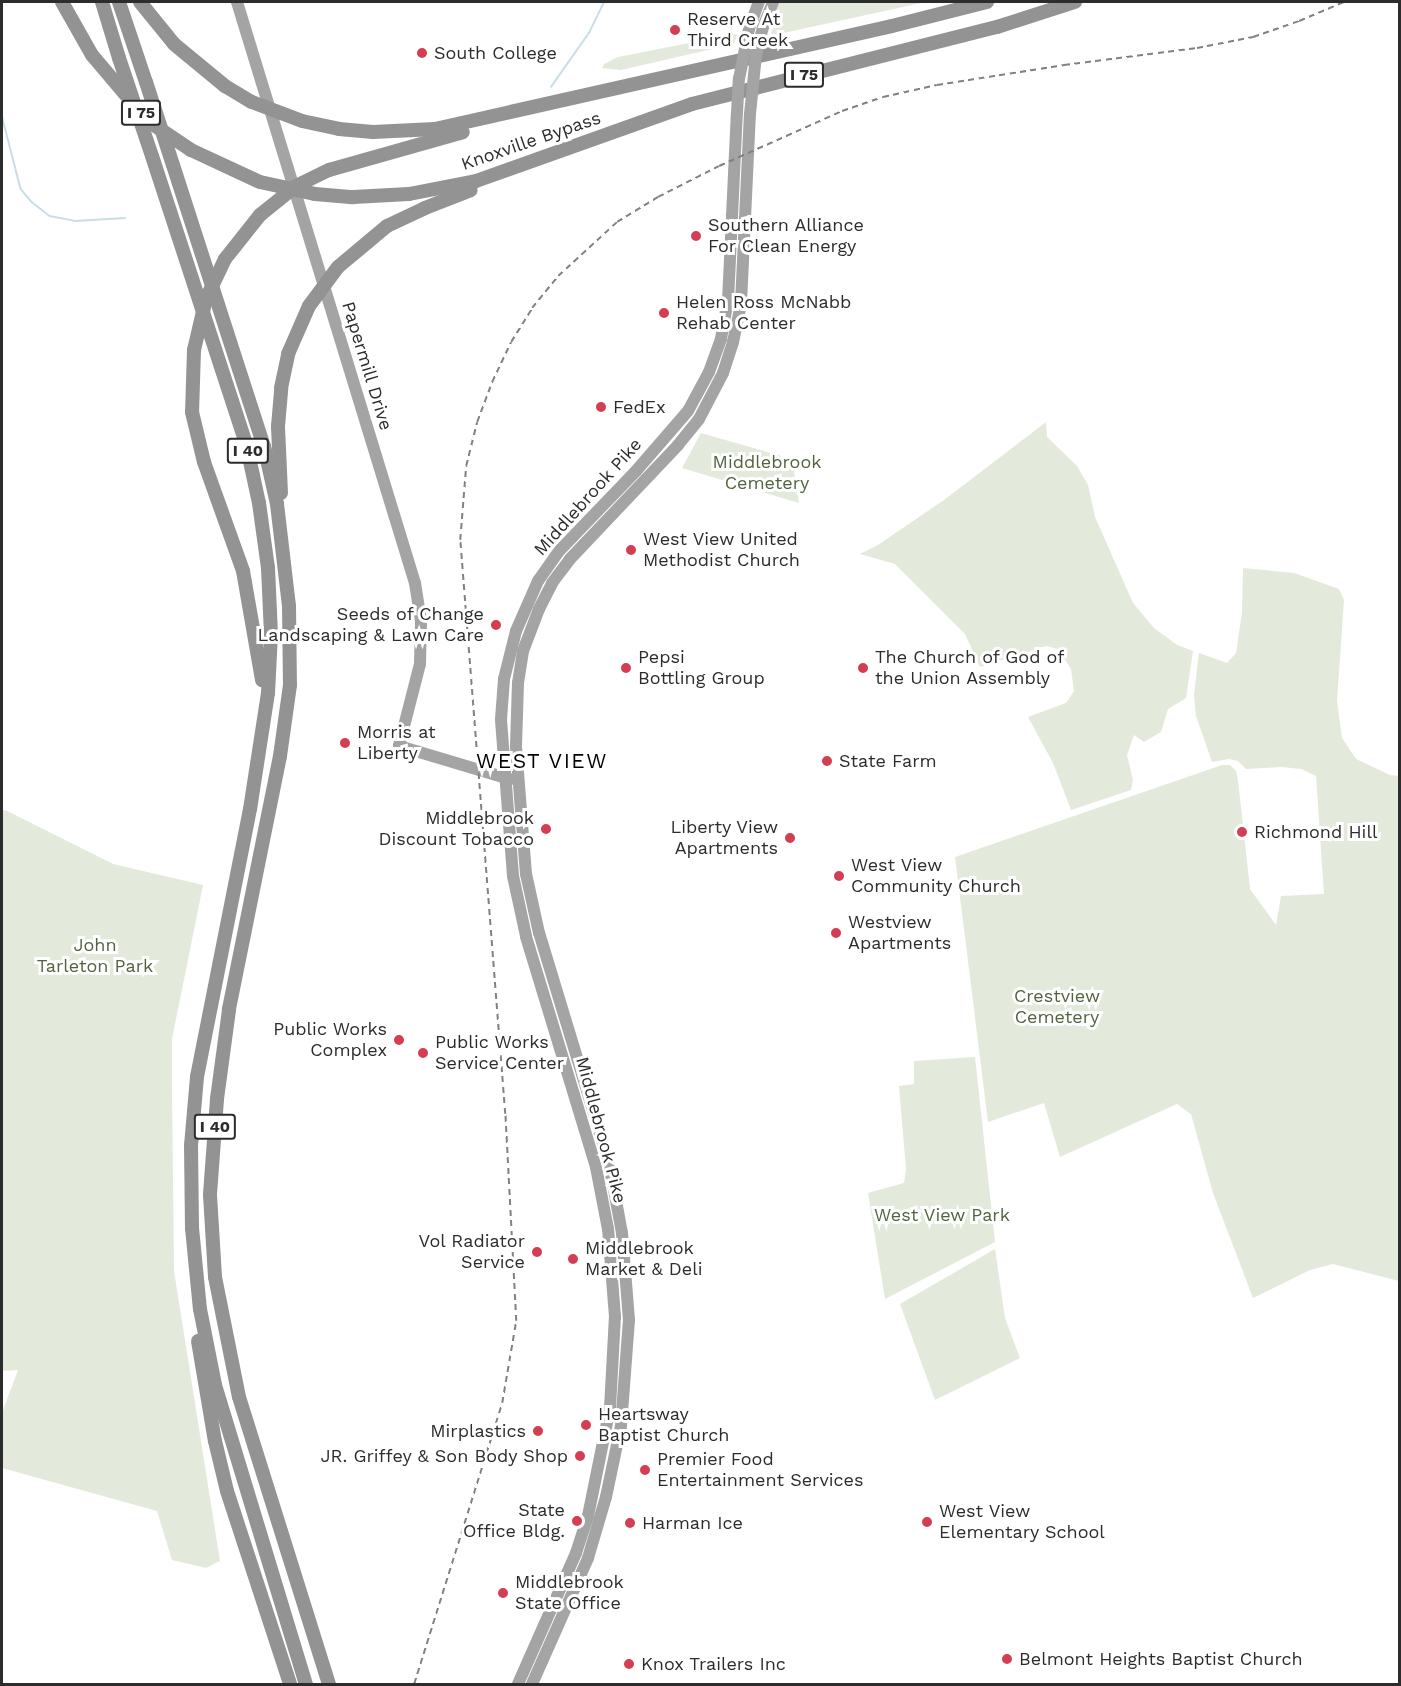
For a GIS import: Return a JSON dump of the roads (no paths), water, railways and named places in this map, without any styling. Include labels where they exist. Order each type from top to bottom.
[{"type":"highway","name":"Knoxville Bypass","points":[[62,2],[92,55],[148,121],[191,150],[260,182],[315,194],[353,197],[408,194],[446,188],[536,161],[692,104],[986,30],[1075,2]]},
{"type":"highway","name":"I 40","points":[[102,2],[217,347],[246,443],[259,503],[268,568],[271,634],[268,694],[259,759],[197,1077],[191,1145],[192,1228],[200,1309],[215,1385],[306,1684]]},
{"type":"highway","name":"I 40","points":[[119,2],[264,446],[277,504],[289,606],[290,685],[280,756],[229,1010],[217,1099],[210,1195],[215,1277],[239,1397],[329,1684]]},
{"type":"highway","name":"Knoxville Bypass","points":[[140,2],[174,44],[225,86],[252,102],[302,121],[339,129],[396,132],[435,129],[542,107],[661,76],[892,26],[987,2]]},
{"type":"highway","points":[[259,759],[262,678],[243,571],[204,462],[192,412],[194,350],[206,299],[225,259],[260,215],[296,186],[329,170],[516,118],[542,107]]},
{"type":"highway","points":[[284,561],[278,426],[281,388],[288,354],[309,306],[338,267],[387,226],[536,161]]},
{"type":"highway","points":[[192,1228],[196,1323],[201,1367],[215,1441],[228,1491],[290,1684]]},
{"type":"main road","name":"Papermill Drive","points":[[237,2],[414,583],[421,622],[420,664],[399,746],[505,778]]},
{"type":"main road","name":"Middlebrook Pike","points":[[520,1681],[576,1553],[599,1472],[613,1384],[615,1317],[613,1269],[596,1167],[520,915],[513,876],[505,778],[502,699],[508,661],[525,609],[538,581],[560,550],[636,471],[688,411],[709,372],[722,339],[728,301],[739,79],[749,28],[759,2]]},
{"type":"main road","name":"Middlebrook Pike","points":[[532,1684],[588,1558],[614,1466],[626,1385],[628,1320],[626,1267],[609,1163],[533,912],[526,874],[515,709],[518,683],[524,651],[538,609],[552,584],[570,559],[678,445],[699,419],[723,373],[734,342],[741,303],[750,114],[756,55],[763,27],[773,2]]},
{"type":"main road","points":[[505,778],[519,783]]},
{"type":"main road","points":[[613,1269],[626,1267]]},
{"type":"waterway","points":[[551,87],[589,33],[604,2]]},
{"type":"waterway","points":[[2,115],[21,189],[32,202],[50,216],[75,221],[125,218]]},
{"type":"railway","points":[[414,1684],[502,1403],[516,1321],[505,1114],[460,540],[466,466],[477,422],[492,382],[511,342],[532,308],[558,276],[617,222],[658,197],[719,166],[842,111],[883,97],[937,85],[1064,65],[1197,48],[1253,37],[1344,2]]},
{"type":"place","name":"Reserve At Third Creek","points":[[675,30]]},
{"type":"place","name":"South College","points":[[422,53]]},
{"type":"place","name":"Southern Alliance For Clean Energy","points":[[696,236]]},
{"type":"place","name":"Helen Ross McNabb Rehab Center","points":[[664,313]]},
{"type":"place","name":"FedEx","points":[[601,407]]},
{"type":"place","name":"West View United Methodist Church","points":[[631,550]]},
{"type":"place","name":"Seeds of Change Landscaping & Lawn Care","points":[[496,625]]},
{"type":"place","name":"Pepsi Bottling Group","points":[[626,668]]},
{"type":"place","name":"The Church of God of the Union Assembly","points":[[863,668]]},
{"type":"place","name":"Morris at Liberty","points":[[345,743]]},
{"type":"place","name":"State Farm","points":[[827,761]]},
{"type":"place","name":"Middlebrook Discount Tobacco","points":[[546,829]]},
{"type":"place","name":"Richmond Hill","points":[[1242,832]]},
{"type":"place","name":"Liberty View Apartments","points":[[790,838]]},
{"type":"place","name":"West View Community Church","points":[[839,876]]},
{"type":"place","name":"Westview Apartments","points":[[836,933]]},
{"type":"place","name":"Public Works Complex","points":[[399,1040]]},
{"type":"place","name":"Public Works Service Center","points":[[423,1053]]},
{"type":"place","name":"Vol Radiator Service","points":[[537,1252]]},
{"type":"place","name":"Middlebrook Market & Deli","points":[[573,1259]]},
{"type":"place","name":"Heartsway Baptist Church","points":[[586,1425]]},
{"type":"place","name":"Mirplastics","points":[[538,1431]]},
{"type":"place","name":"JR. Griffey & Son Body Shop","points":[[580,1456]]},
{"type":"place","name":"Premier Food Entertainment Services","points":[[645,1470]]},
{"type":"place","name":"State Office Bldg.","points":[[577,1521]]},
{"type":"place","name":"West View Elementary School","points":[[927,1522]]},
{"type":"place","name":"Harman Ice","points":[[630,1523]]},
{"type":"place","name":"Middlebrook State Office","points":[[503,1593]]},
{"type":"place","name":"Belmont Heights Baptist Church","points":[[1007,1659]]},
{"type":"place","name":"Knox Trailers Inc","points":[[629,1664]]},
{"type":"district","name":"WEST VIEW","points":[[542,761]]},
{"type":"park label","name":"Middlebrook Cemetery","points":[[767,473]]},
{"type":"park label","name":"John Tarleton Park","points":[[95,956]]},
{"type":"park label","name":"Crestview Cemetery","points":[[1057,1007]]},
{"type":"park label","name":"West View Park","points":[[942,1215]]}]
